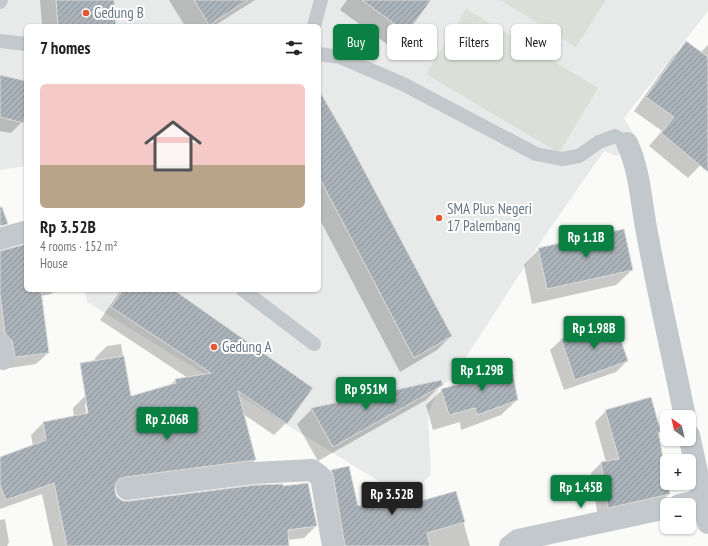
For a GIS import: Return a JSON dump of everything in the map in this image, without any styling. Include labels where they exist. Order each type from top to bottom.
[{"type":"street","points":[[627,143],[634,158],[638,174],[647,237],[684,410]]},
{"type":"street","points":[[0,239],[24,232]]},
{"type":"street","points":[[691,446],[708,523]]},
{"type":"street","points":[[127,489],[254,473],[312,470],[321,477],[333,546]]},
{"type":"street","points":[[696,501],[703,500]]},
{"type":"street","points":[[510,546],[518,540],[660,510]]},
{"type":"lane","points":[[315,24],[321,0]]},
{"type":"lane","points":[[0,41],[24,44]]},
{"type":"lane","points":[[321,54],[340,57],[403,84],[536,154],[562,159],[579,156],[598,142],[615,136],[627,143]]},
{"type":"lane","points":[[246,292],[314,344]]},
{"type":"shaded area","name":"SMA Plus Negeri 17 Palembang","points":[[0,0],[708,0],[708,11],[624,118],[634,135],[617,156],[604,151],[538,246],[453,377],[439,388],[428,414],[431,474],[421,485],[385,485],[87,302],[85,292],[321,292],[321,24],[24,24],[24,166],[0,170]]},
{"type":"shaded area","points":[[501,0],[606,0],[576,47],[561,38],[561,24],[539,24]]},
{"type":"shaded area","points":[[466,9],[491,24],[457,24]]},
{"type":"shaded area","points":[[503,31],[511,36],[511,60],[551,60],[598,88],[559,153],[426,74],[435,60],[437,60],[437,56],[445,43],[445,60],[503,60]]},
{"type":"building","name":"Gedung B","points":[[56,0],[114,0],[116,24],[58,24]]},
{"type":"building","points":[[194,0],[248,0],[211,24],[208,24]]},
{"type":"building","points":[[362,0],[431,0],[414,24],[395,24]]},
{"type":"building","points":[[686,41],[708,57],[708,172],[661,133],[674,117],[646,97]]},
{"type":"building","points":[[0,75],[24,81],[23,123],[0,117]]},
{"type":"building","points":[[321,93],[349,142],[452,336],[414,358],[321,181]]},
{"type":"building","points":[[0,207],[2,207],[8,224],[0,226]]},
{"type":"building","points":[[624,229],[633,270],[547,289],[538,248]]},
{"type":"building","points":[[24,245],[24,292],[41,292],[49,353],[15,357],[12,341],[5,333],[0,294],[0,251]]},
{"type":"building","points":[[122,292],[177,292],[313,388],[287,424],[238,391],[256,460],[125,477],[119,479],[115,485],[117,497],[123,501],[129,501],[255,485],[283,484],[283,486],[308,483],[317,526],[288,530],[289,546],[67,546],[54,483],[6,500],[0,485],[0,457],[46,440],[43,422],[88,413],[80,363],[124,356],[131,396],[176,383],[175,379],[211,373],[111,307]]},
{"type":"building","points":[[614,320],[628,361],[575,380],[561,339]]},
{"type":"building","points":[[511,365],[518,400],[477,415],[475,408],[449,415],[441,389],[470,381],[468,375]]},
{"type":"building","points":[[441,380],[443,385],[333,447],[311,408]]},
{"type":"building","points":[[651,397],[660,428],[660,432],[658,432],[662,454],[660,454],[660,490],[669,490],[670,494],[608,508],[601,462],[619,459],[605,410]]},
{"type":"building","points":[[349,466],[358,506],[414,491],[417,502],[456,491],[465,522],[427,533],[430,546],[345,546],[331,470]]},
{"type":"place","name":"Gedung B","points":[[86,13]]},
{"type":"place","name":"SMA Plus Negeri 17 Palembang","points":[[439,218]]},
{"type":"place","name":"Gedung A","points":[[214,347]]}]
